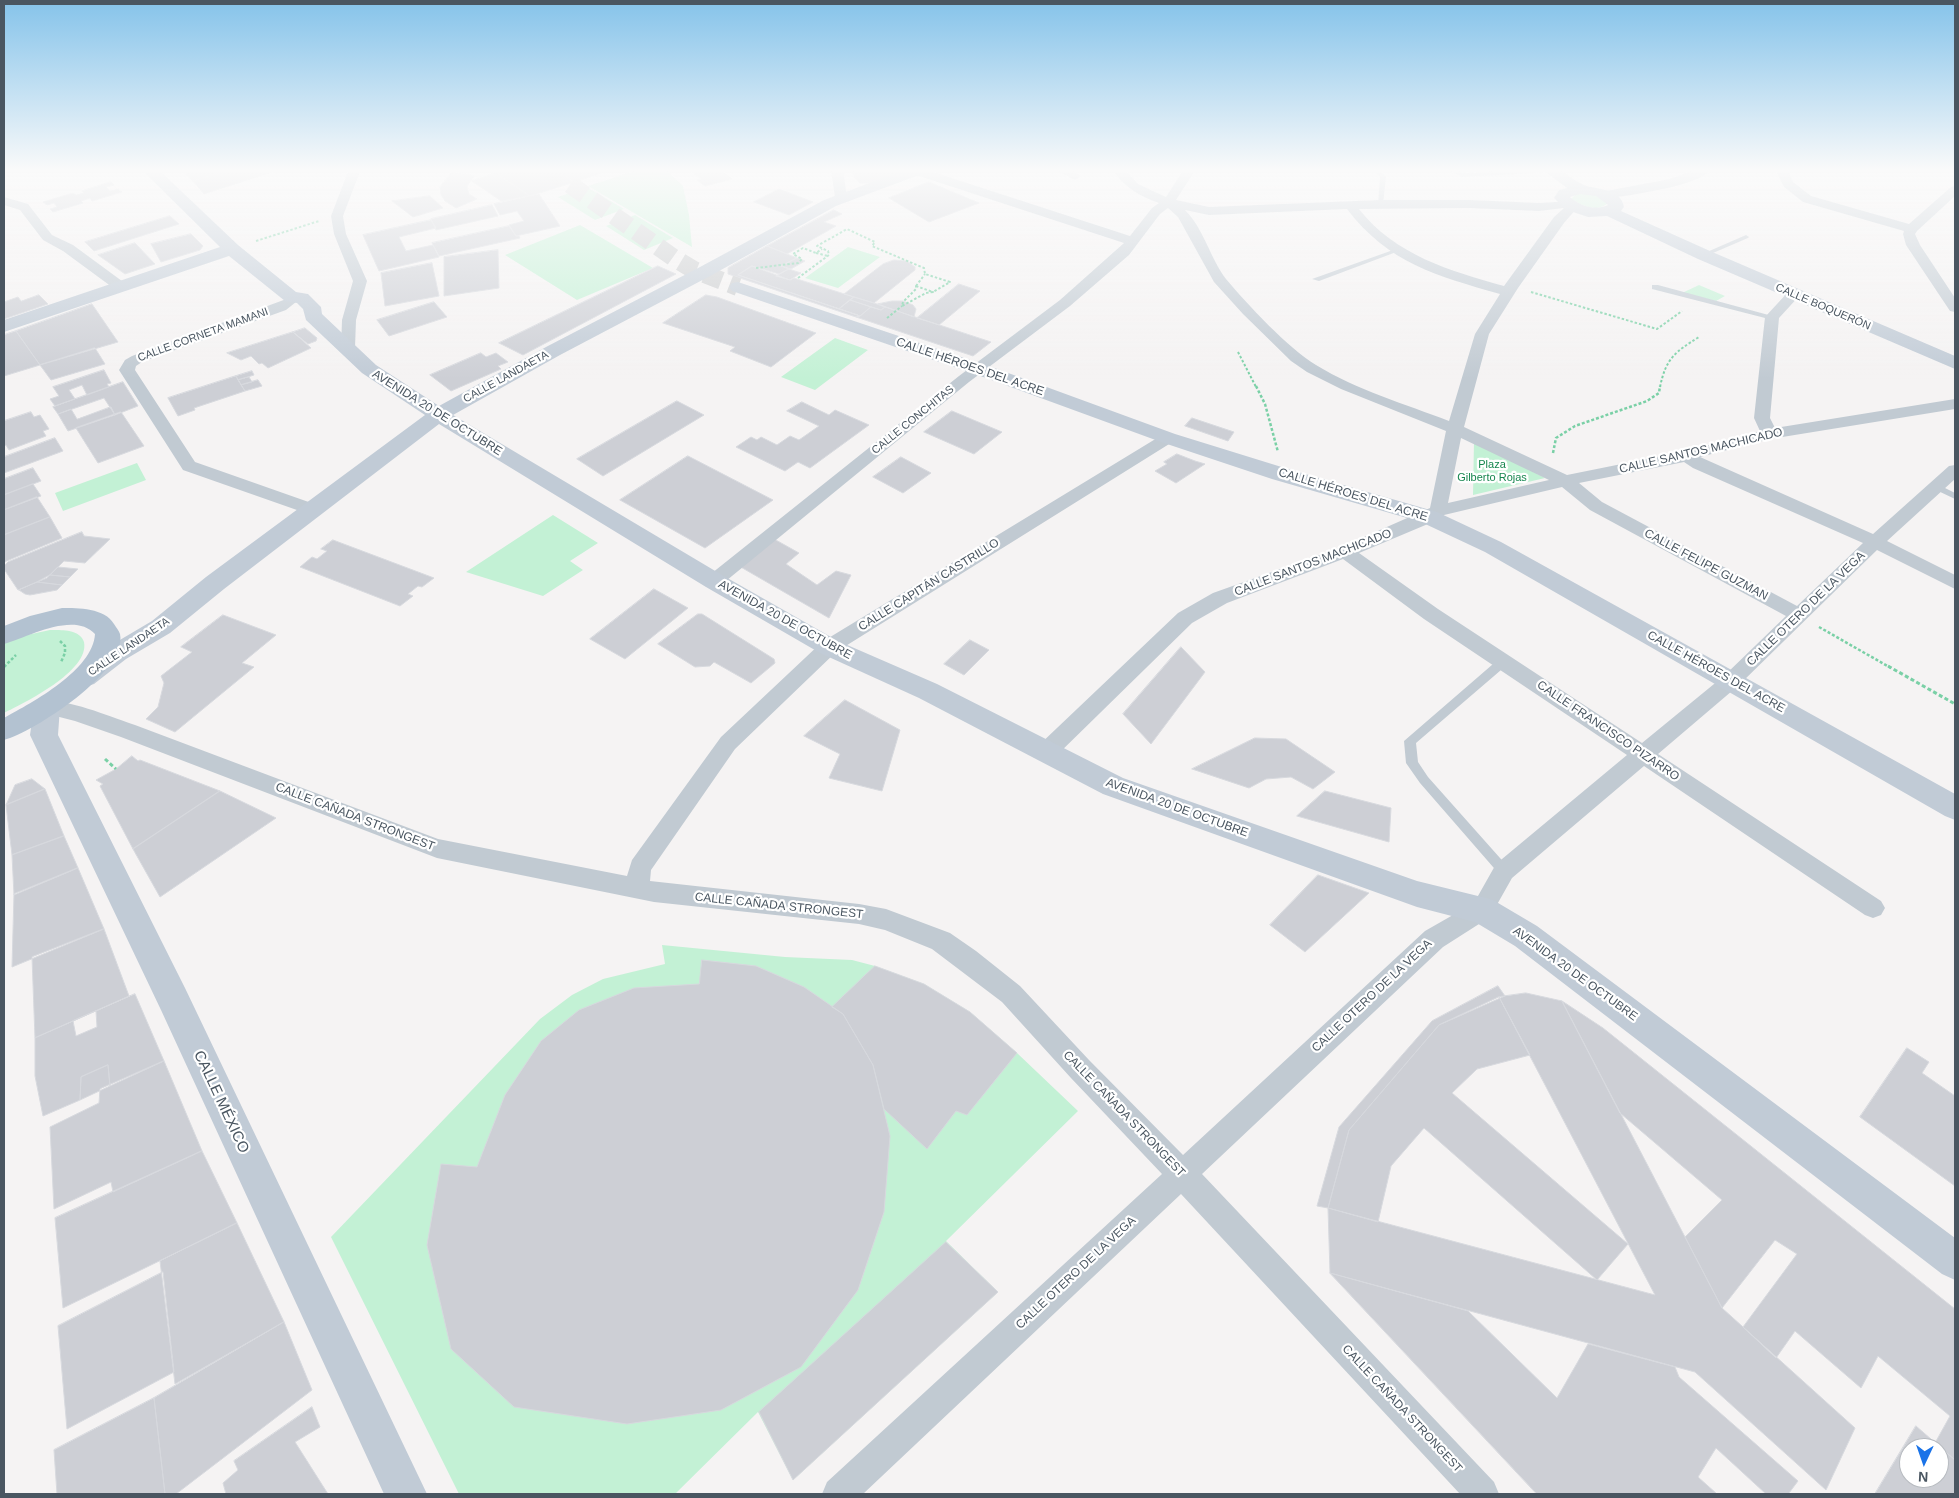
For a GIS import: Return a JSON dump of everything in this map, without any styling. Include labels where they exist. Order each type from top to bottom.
[{"type":"main road","name":"AVENIDA 20 DE OCTUBRE","points":[[222,239],[290,299],[302,298],[312,307],[313,316],[369,370],[438,415],[828,647],[928,691],[1046,753],[1122,790],[1417,894],[1482,910],[1526,936],[1955,1261]]},
{"type":"main road","name":"CALLE LANDAETA","points":[[79,682],[117,653],[160,628],[215,583],[438,415],[553,351],[764,239]]},
{"type":"main road","name":"CALLE BOQUERÓN","points":[[1674,239],[1704,255],[1955,364]]},
{"type":"main road","points":[[4,326],[232,249]]},
{"type":"main road","name":"CALLE HÉROES DEL ACRE","points":[[738,287],[978,369],[1168,438],[1280,474],[1433,514],[1732,680],[1955,808]]},
{"type":"main road","points":[[4,730],[47,707],[79,682],[100,658],[106,648],[108,634],[106,629],[96,621],[74,616],[52,629],[12,643]]},
{"type":"main road","points":[[4,617],[30,619],[52,629]]},
{"type":"main road","name":"CALLE MÉXICO","points":[[47,707],[44,735],[173,999],[406,1494]]},
{"type":"street","points":[[50,239],[62,247],[68,248],[121,287]]},
{"type":"street","points":[[342,239],[360,282],[349,320],[348,348]]},
{"type":"street","points":[[1129,239],[1134,240]]},
{"type":"street","name":"CALLE FELIPE GUZMAN","points":[[1196,239],[1219,279],[1248,312],[1296,358],[1312,368],[1346,386],[1455,429],[1560,478],[1596,506],[1799,615]]},
{"type":"street","points":[[1379,239],[1394,251],[1430,267],[1510,290]]},
{"type":"street","points":[[1433,514],[1482,334],[1546,239]]},
{"type":"street","points":[[1911,239],[1955,308]]},
{"type":"street","name":"CALLE CONCHITAS","points":[[714,580],[978,369],[1065,303],[1124,252],[1134,240]]},
{"type":"street","points":[[1769,434],[1762,418],[1772,317],[1794,294]]},
{"type":"street","name":"CALLE CORNETA MAMANI","points":[[290,299],[281,307],[137,359],[130,363],[127,370],[189,466],[314,510]]},
{"type":"street","name":"CALLE SANTOS MACHICADO","points":[[1046,753],[1185,618],[1220,598],[1345,552],[1433,514],[1560,478],[1687,456],[1769,434],[1955,404]]},
{"type":"street","name":"CALLE CAPITÁN CASTRILLO","points":[[637,888],[640,867],[728,743],[828,647],[1168,438]]},
{"type":"street","points":[[1687,456],[1699,464],[1875,542],[1955,583]]},
{"type":"street","name":"CALLE OTERO DE LA VEGA","points":[[839,1494],[1434,939],[1482,910],[1504,872],[1732,680],[1875,542],[1955,470]]},
{"type":"street","name":"CALLE FRANCISCO PIZARRO","points":[[1345,552],[1431,614],[1873,908]]},
{"type":"street","name":"CALLE CAÑADA STRONGEST","points":[[47,707],[77,714],[128,731],[437,848],[637,888],[794,908],[859,914],[886,920],[941,941],[1011,994],[1482,1494]]},
{"type":"lane","points":[[1704,255],[1740,239]]},
{"type":"lane","points":[[1316,279],[1394,251]]},
{"type":"lane","points":[[1655,287],[1772,317]]},
{"type":"lane","points":[[1937,487],[1955,496]]},
{"type":"lane","points":[[1504,661],[1410,741],[1412,763],[1424,780],[1504,872]]},
{"type":"path","points":[[232,249],[263,239]]},
{"type":"path","points":[[828,256],[828,251],[817,246],[830,239]]},
{"type":"path","points":[[868,239],[875,242],[872,246],[924,268],[926,274]]},
{"type":"path","points":[[754,268],[798,263],[802,259],[793,256],[793,254],[803,248],[828,256]]},
{"type":"path","points":[[816,253],[823,248]]},
{"type":"path","points":[[798,278],[828,256]]},
{"type":"path","points":[[902,306],[903,302],[916,289],[916,286],[926,274]]},
{"type":"path","points":[[887,318],[902,306],[926,292],[933,292],[950,282],[926,274]]},
{"type":"path","points":[[916,286],[933,292]]},
{"type":"path","points":[[1510,290],[1561,299],[1591,310],[1657,328],[1683,310]]},
{"type":"path","points":[[1560,478],[1553,450],[1556,438],[1575,426],[1647,401],[1659,393],[1664,367],[1674,352],[1699,337]]},
{"type":"path","points":[[1238,352],[1266,404],[1282,471],[1280,474]]},
{"type":"path","points":[[1799,615],[1955,704]]},
{"type":"path","points":[[52,629],[65,646],[65,653],[57,668]]},
{"type":"path","points":[[4,667],[12,643]]},
{"type":"path","points":[[104,760],[116,769]]},
{"type":"green space","points":[[545,239],[604,239],[653,268],[577,300],[505,255]]},
{"type":"green space","points":[[626,239],[671,239],[644,250]]},
{"type":"green space","points":[[678,239],[691,239],[692,247]]},
{"type":"green space","points":[[848,247],[880,257],[838,288],[805,278]]},
{"type":"green space","points":[[1699,285],[1725,296],[1716,301],[1682,293]]},
{"type":"green space","points":[[835,338],[868,350],[815,390],[781,377]]},
{"type":"green space","name":"Plaza Gilberto Rojas","points":[[1474,441],[1545,478],[1473,495]]},
{"type":"green space","points":[[137,463],[146,480],[63,511],[55,493]]},
{"type":"green space","points":[[553,515],[598,543],[570,561],[583,570],[543,596],[466,572]]},
{"type":"green space","points":[[50,630],[74,632],[82,638],[84,642],[83,653],[77,664],[54,685],[4,713],[4,640]]},
{"type":"green space","points":[[662,945],[785,957],[852,960],[875,966],[924,984],[970,1012],[1017,1053],[1078,1111],[946,1241],[998,1292],[793,1480],[758,1412],[675,1494],[459,1494],[331,1237],[540,1019],[572,995],[603,979],[665,964]]},
{"type":"building","points":[[95,239],[132,239],[94,251],[85,242]]},
{"type":"building","points":[[171,239],[196,239],[203,246],[200,250],[161,262],[151,244]]},
{"type":"building","points":[[365,239],[400,239],[406,251],[433,245],[439,257],[379,271]]},
{"type":"building","points":[[451,239],[516,239],[439,256],[432,243]]},
{"type":"building","points":[[780,239],[813,239],[787,254],[767,246]]},
{"type":"building","points":[[135,243],[155,264],[125,274],[98,255]]},
{"type":"building","points":[[767,246],[797,258],[781,266],[789,269],[779,274],[752,266],[738,275],[858,315],[856,317],[728,274],[728,268]]},
{"type":"building","points":[[498,250],[499,288],[444,296],[444,257]]},
{"type":"building","points":[[797,258],[805,261],[791,269],[781,266]]},
{"type":"building","points":[[894,260],[907,261],[915,267],[915,270],[874,303],[844,294],[883,264]]},
{"type":"building","points":[[432,263],[439,296],[385,306],[381,273]]},
{"type":"building","points":[[658,266],[676,274],[523,355],[499,343]]},
{"type":"building","points":[[752,266],[790,280],[794,278],[854,297],[839,309],[738,275]]},
{"type":"building","points":[[789,269],[801,273],[790,280],[776,276]]},
{"type":"building","points":[[959,284],[980,291],[939,325],[917,318]]},
{"type":"building","points":[[39,295],[48,304],[4,319],[4,302],[18,297],[21,301]]},
{"type":"building","points":[[706,295],[717,297],[816,333],[771,367],[730,351],[735,347],[663,323]]},
{"type":"building","points":[[854,297],[885,307],[881,310],[850,300]]},
{"type":"building","points":[[850,300],[871,307],[860,316],[839,309]]},
{"type":"building","points":[[903,301],[913,305],[916,309],[914,317],[878,304]]},
{"type":"building","points":[[434,302],[447,317],[389,336],[377,320]]},
{"type":"building","points":[[92,304],[118,342],[40,365],[16,331]]},
{"type":"building","points":[[871,307],[881,310],[885,307],[991,342],[973,356],[856,317]]},
{"type":"building","points":[[305,328],[317,338],[316,341],[308,344],[293,332]]},
{"type":"building","points":[[16,331],[40,365],[4,376],[4,335]]},
{"type":"building","points":[[293,332],[311,348],[268,368],[262,363],[259,364],[251,356],[241,360],[227,353]]},
{"type":"building","points":[[95,348],[105,364],[51,380],[40,365]]},
{"type":"building","points":[[481,353],[486,357],[496,353],[508,362],[498,366],[501,369],[451,391],[430,375]]},
{"type":"building","points":[[104,370],[111,383],[107,384],[109,387],[87,395],[82,385],[69,390],[75,399],[55,406],[50,399],[59,396],[53,387]]},
{"type":"building","points":[[252,371],[254,375],[238,380],[236,376]]},
{"type":"building","points":[[236,376],[245,391],[194,408],[195,410],[178,416],[168,398]]},
{"type":"building","points":[[249,377],[252,382],[241,385],[238,380]]},
{"type":"building","points":[[258,380],[262,386],[245,391],[241,385]]},
{"type":"building","points":[[123,382],[138,406],[115,415],[104,398],[58,414],[53,407]]},
{"type":"building","points":[[677,401],[704,415],[603,476],[577,459]]},
{"type":"building","points":[[802,402],[829,415],[835,410],[869,425],[810,468],[798,462],[785,471],[736,447],[751,437],[757,440],[761,437],[777,445],[790,436],[799,440],[819,426],[787,411]]},
{"type":"building","points":[[111,407],[115,415],[68,431],[58,414],[71,409],[77,419]]},
{"type":"building","points":[[952,411],[1002,432],[974,454],[924,432]]},
{"type":"building","points":[[31,412],[34,417],[40,415],[49,429],[43,431],[46,436],[9,450],[6,445],[4,446],[4,421]]},
{"type":"building","points":[[121,412],[144,446],[98,463],[76,428]]},
{"type":"building","points":[[1192,418],[1234,432],[1228,441],[1185,426]]},
{"type":"building","points":[[55,438],[63,451],[4,473],[4,457]]},
{"type":"building","points":[[1177,454],[1205,464],[1176,483],[1155,471],[1167,464],[1164,462]]},
{"type":"building","points":[[688,456],[773,500],[705,548],[620,500]]},
{"type":"building","points":[[901,457],[931,473],[903,493],[873,477]]},
{"type":"building","points":[[33,468],[41,481],[4,495],[4,479]]},
{"type":"building","points":[[33,484],[41,496],[4,510],[4,495]]},
{"type":"building","points":[[37,497],[50,517],[4,535],[4,510]]},
{"type":"building","points":[[50,517],[62,538],[4,562],[4,535]]},
{"type":"building","points":[[82,532],[84,536],[110,539],[85,563],[64,561],[47,578],[18,590],[4,569],[8,562]]},
{"type":"building","points":[[774,539],[799,553],[786,564],[817,585],[836,571],[851,575],[829,618],[739,566]]},
{"type":"building","points":[[333,540],[434,578],[422,587],[418,586],[408,594],[413,596],[400,606],[300,567],[312,557],[317,559],[327,551],[321,549]]},
{"type":"building","points":[[58,567],[78,569],[70,577],[50,575]]},
{"type":"building","points":[[50,575],[70,577],[62,585],[37,582]]},
{"type":"building","points":[[37,582],[62,585],[57,590],[30,595],[19,590]]},
{"type":"building","points":[[654,589],[688,608],[625,659],[590,639]]},
{"type":"building","points":[[698,614],[702,614],[774,659],[775,663],[751,683],[714,662],[710,666],[695,667],[658,644]]},
{"type":"building","points":[[223,615],[276,635],[242,663],[254,667],[175,732],[146,719],[158,707],[164,683],[161,676],[192,652],[181,647]]},
{"type":"building","points":[[970,640],[989,650],[964,675],[944,664]]},
{"type":"building","points":[[1181,647],[1205,672],[1151,744],[1123,714]]},
{"type":"building","points":[[845,700],[900,730],[882,791],[829,778],[840,754],[804,736]]},
{"type":"building","points":[[1255,738],[1286,739],[1335,772],[1313,789],[1291,777],[1266,779],[1249,788],[1192,769]]},
{"type":"building","points":[[132,756],[138,761],[140,760],[220,791],[133,849],[100,786],[103,784],[96,780],[116,769]]},
{"type":"building","points":[[32,779],[45,789],[6,805],[15,785]]},
{"type":"building","points":[[45,789],[64,836],[12,855],[6,805]]},
{"type":"building","points":[[220,791],[276,818],[160,897],[133,849]]},
{"type":"building","points":[[1325,791],[1391,808],[1389,842],[1297,816]]},
{"type":"building","points":[[64,836],[78,868],[14,895],[12,855]]},
{"type":"building","points":[[78,868],[104,929],[12,967],[14,894]]},
{"type":"building","points":[[1318,875],[1369,893],[1305,952],[1270,925]]},
{"type":"building","points":[[104,929],[129,996],[35,1038],[32,957]]},
{"type":"building","points":[[702,960],[756,966],[804,987],[843,1014],[873,1065],[890,1136],[884,1212],[858,1290],[801,1367],[721,1410],[627,1424],[514,1407],[451,1349],[427,1245],[441,1164],[477,1167],[505,1095],[541,1041],[579,1010],[634,988],[699,984]]},
{"type":"building","points":[[875,966],[924,984],[970,1012],[1017,1053],[967,1115],[956,1111],[927,1149],[884,1109],[873,1065],[843,1014],[832,1007]]},
{"type":"building","points":[[1498,986],[1505,996],[1439,1025],[1349,1130],[1328,1208],[1317,1206],[1339,1127],[1432,1021]]},
{"type":"building","points":[[1526,993],[1562,1001],[1722,1308],[1855,1428],[1826,1490],[1695,1372],[1330,1273],[1328,1208],[1655,1295],[1499,997]]},
{"type":"building","points":[[135,994],[164,1061],[110,1086],[108,1065],[81,1077],[80,1100],[43,1116],[35,1076],[35,1038]]},
{"type":"building","points":[[1499,997],[1530,1055],[1477,1069],[1452,1093],[1628,1244],[1597,1280],[1424,1128],[1391,1166],[1378,1222],[1328,1208],[1349,1130],[1439,1025]]},
{"type":"building","points":[[1562,1001],[1603,1028],[1955,1309],[1955,1460],[1949,1455],[1949,1438],[1938,1438],[1950,1416],[1878,1356],[1861,1388],[1795,1331],[1776,1358],[1743,1327],[1797,1254],[1775,1240],[1722,1308],[1685,1237],[1722,1200],[1620,1113]]},
{"type":"building","points":[[96,1011],[97,1027],[76,1036],[73,1021]]},
{"type":"building","points":[[1907,1048],[1929,1062],[1922,1073],[1955,1096],[1955,1186],[1860,1117]]},
{"type":"building","points":[[164,1061],[202,1151],[113,1192],[111,1182],[54,1209],[50,1127],[99,1103],[100,1089]]},
{"type":"building","points":[[108,1065],[110,1086],[80,1100],[81,1077]]},
{"type":"building","points":[[202,1151],[237,1223],[63,1308],[55,1218]]},
{"type":"building","points":[[237,1223],[284,1322],[175,1384],[160,1261]]},
{"type":"building","points":[[946,1242],[998,1292],[793,1480],[759,1412]]},
{"type":"building","points":[[163,1272],[174,1372],[67,1429],[58,1326]]},
{"type":"building","points":[[1330,1273],[1468,1311],[1557,1398],[1588,1344],[1675,1367],[1679,1377],[1798,1481],[1789,1493],[1791,1494],[1766,1494],[1716,1448],[1698,1477],[1717,1494],[1537,1494]]},
{"type":"building","points":[[284,1322],[312,1390],[176,1494],[165,1494],[154,1398]]},
{"type":"building","points":[[154,1398],[165,1494],[57,1494],[54,1450]]},
{"type":"building","points":[[312,1407],[320,1427],[295,1442],[328,1494],[226,1494],[223,1483],[238,1470],[234,1461]]},
{"type":"building","points":[[1916,1426],[1930,1438],[1909,1438]]},
{"type":"building","points":[[1899,1454],[1899,1488],[1949,1488],[1949,1455],[1955,1460],[1955,1494],[1875,1494]]},
{"type":"tunnel","points":[[647,239],[694,270],[738,287]]}]
